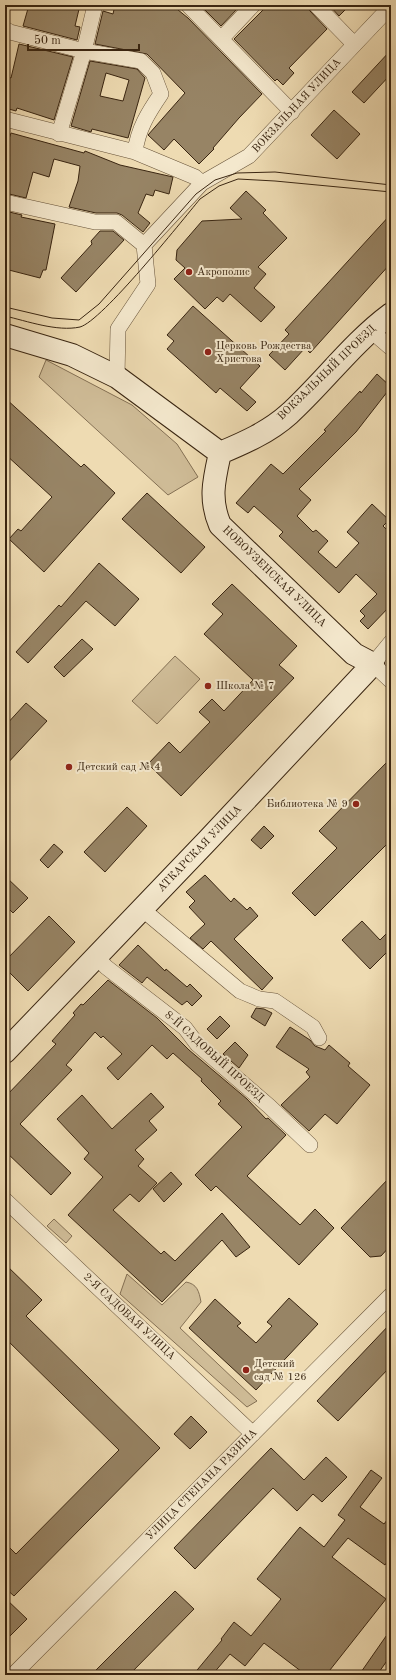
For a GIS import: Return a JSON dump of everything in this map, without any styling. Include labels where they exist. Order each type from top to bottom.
[{"type":"main road","name":"ВОКЗАЛЬНЫЙ ПРОЕЗД","points":[[220,453],[256,438],[288,415],[370,330],[391,314]]},
{"type":"main road","points":[[5,335],[72,355],[117,377],[220,453]]},
{"type":"main road","name":"НОВОУЗЕНСКАЯ УЛИЦА","points":[[220,453],[214,478],[214,510],[220,525],[354,654],[373,664]]},
{"type":"main road","name":"АТКАРСКАЯ УЛИЦА","points":[[5,1052],[97,957],[373,664]]},
{"type":"street","points":[[59,134],[84,50],[95,5]]},
{"type":"street","points":[[188,5],[222,38],[292,112]]},
{"type":"street","points":[[222,38],[253,5]]},
{"type":"street","points":[[316,5],[354,44]]},
{"type":"street","name":"ВОКЗАЛЬНАЯ УЛИЦА","points":[[144,246],[202,183],[249,156],[391,6]]},
{"type":"street","points":[[5,29],[10,32],[84,50],[141,61],[153,73],[161,94],[138,132],[135,152]]},
{"type":"street","points":[[5,119],[59,134],[135,152],[195,177],[202,183]]},
{"type":"street","points":[[5,202],[95,222],[116,222],[144,246],[148,284],[118,328],[117,377]]},
{"type":"street","points":[[370,330],[391,348]]},
{"type":"street","name":"АТКАРСКАЯ УЛИЦА","points":[[373,664],[391,642]]},
{"type":"street","name":"НОВОУЗЕНСКАЯ УЛИЦА","points":[[373,664],[391,681]]},
{"type":"street","points":[[142,909],[240,991],[259,999],[275,1001],[313,1028],[319,1038]]},
{"type":"street","name":"8-Й САДОВЫЙ ПРОЕЗД","points":[[97,957],[106,967],[185,1028],[197,1044],[269,1106],[310,1145]]},
{"type":"street","name":"2-Я САДОВАЯ УЛИЦА","points":[[5,1200],[253,1434]]},
{"type":"street","name":"УЛИЦА СТЕПАНА РАЗИНА","points":[[14,1675],[391,1295]]},
{"type":"shaded area","points":[[46,360],[132,405],[177,444],[198,477],[168,495],[39,377]]},
{"type":"shaded area","points":[[175,656],[200,679],[157,724],[132,701]]},
{"type":"shaded area","points":[[54,1219],[72,1236],[66,1243],[47,1226]]},
{"type":"shaded area","points":[[127,1274],[162,1305],[186,1282],[193,1284],[198,1291],[201,1302],[180,1328],[257,1401],[247,1407],[120,1294]]},
{"type":"building","points":[[29,5],[80,5],[75,26],[80,27],[77,40],[23,26]]},
{"type":"building","points":[[115,5],[135,9],[136,5],[172,5],[188,18],[262,94],[199,164],[174,139],[164,150],[148,135],[185,93],[147,54],[95,44],[103,11],[113,14]]},
{"type":"building","points":[[204,5],[233,5],[237,9],[221,26],[202,7]]},
{"type":"building","points":[[268,5],[307,5],[310,11],[327,29],[289,68],[294,73],[283,85],[277,79],[275,81],[234,39]]},
{"type":"building","points":[[329,5],[350,5],[339,16]]},
{"type":"building","points":[[19,44],[73,57],[54,120],[17,108],[16,111],[5,108],[5,76],[11,78]]},
{"type":"building","points":[[391,50],[391,74],[364,103],[352,92]]},
{"type":"building","points":[[90,61],[137,69],[145,78],[128,138],[92,129],[91,132],[71,126]],"holes":[[[106,73],[129,80],[123,101],[100,96]]]},
{"type":"building","points":[[334,110],[360,134],[337,159],[311,135]]},
{"type":"building","points":[[11,133],[84,153],[85,151],[120,165],[173,177],[169,194],[155,190],[153,196],[146,194],[138,213],[150,223],[143,232],[122,215],[117,213],[96,213],[69,207],[78,181],[80,166],[54,159],[49,177],[33,172],[26,198],[5,193],[5,151]]},
{"type":"building","points":[[246,191],[266,210],[263,213],[287,238],[258,267],[266,274],[254,288],[275,307],[261,322],[230,294],[223,302],[217,297],[205,309],[174,279],[185,268],[176,260],[177,250],[202,221],[242,219],[230,208]]},
{"type":"building","points":[[5,211],[22,215],[21,217],[55,224],[46,270],[43,270],[40,278],[5,269]]},
{"type":"building","points":[[391,214],[391,263],[310,353],[305,348],[285,370],[269,355],[289,334],[285,330]]},
{"type":"building","points":[[100,231],[113,231],[124,240],[76,292],[61,278],[92,244],[91,241]]},
{"type":"building","name":"Церковь Рождества Христова","points":[[193,306],[260,366],[240,388],[256,402],[247,411],[220,388],[216,393],[167,349],[174,341],[167,335]]},
{"type":"building","points":[[377,374],[391,387],[356,432],[299,489],[311,500],[297,516],[313,532],[316,530],[328,541],[318,552],[336,568],[359,543],[347,532],[372,504],[389,520],[383,526],[391,534],[391,605],[368,629],[360,621],[365,616],[360,611],[377,594],[356,574],[339,593],[279,536],[283,532],[254,506],[248,513],[236,503],[271,464],[283,474],[326,431],[324,430],[360,391],[361,393]]},
{"type":"building","points":[[5,398],[81,467],[84,464],[115,493],[44,572],[9,539],[18,529],[21,531],[52,497],[5,454]]},
{"type":"building","points":[[147,493],[205,547],[181,573],[122,519]]},
{"type":"building","points":[[99,563],[139,599],[115,626],[86,601],[28,663],[16,652],[59,605],[61,607]]},
{"type":"building","points":[[232,584],[297,646],[279,665],[294,678],[181,796],[148,764],[169,742],[180,753],[210,722],[199,712],[212,699],[224,711],[253,680],[204,634],[223,614],[212,604]]},
{"type":"building","points":[[82,639],[93,649],[64,677],[54,667]]},
{"type":"building","points":[[26,703],[47,721],[5,766],[5,726]]},
{"type":"building","points":[[391,758],[391,840],[315,916],[292,893],[337,848],[319,831]]},
{"type":"building","points":[[127,807],[147,826],[105,872],[84,852]]},
{"type":"building","points":[[264,826],[274,836],[261,849],[251,840]]},
{"type":"building","points":[[54,844],[63,852],[48,868],[40,860]]},
{"type":"building","points":[[205,875],[231,902],[234,898],[247,910],[250,907],[258,916],[234,939],[273,978],[262,990],[211,941],[203,949],[190,938],[205,924],[189,907],[195,901],[186,892]]},
{"type":"building","points":[[5,876],[28,898],[13,913],[5,905]]},
{"type":"building","points":[[49,916],[75,942],[28,991],[5,968],[5,961]]},
{"type":"building","points":[[362,921],[380,940],[391,929],[391,948],[370,969],[342,940]]},
{"type":"building","points":[[138,945],[165,971],[166,969],[187,987],[190,984],[202,996],[192,1006],[187,1001],[182,1005],[147,977],[142,983],[119,965]]},
{"type":"building","points":[[108,980],[157,1018],[189,1050],[247,1099],[266,1119],[268,1118],[286,1135],[247,1176],[300,1225],[315,1209],[334,1228],[299,1265],[216,1186],[211,1191],[195,1175],[242,1127],[218,1104],[221,1101],[201,1081],[202,1079],[173,1053],[167,1059],[152,1045],[118,1080],[107,1068],[122,1054],[103,1036],[101,1038],[95,1032],[66,1065],[72,1070],[20,1124],[71,1173],[51,1195],[5,1151],[5,1097],[56,1044],[52,1041],[75,1015],[73,1013]]},
{"type":"building","points":[[256,1008],[264,1009],[272,1013],[265,1026],[251,1017]]},
{"type":"building","points":[[220,1016],[230,1026],[217,1039],[207,1029]]},
{"type":"building","points":[[290,1027],[310,1040],[315,1046],[325,1050],[329,1045],[350,1063],[348,1066],[370,1085],[337,1124],[325,1114],[309,1131],[281,1105],[310,1077],[306,1072],[309,1069],[276,1047]]},
{"type":"building","points":[[235,1042],[248,1055],[239,1068],[223,1054]]},
{"type":"building","points":[[151,1093],[164,1107],[149,1121],[157,1130],[135,1150],[144,1159],[138,1166],[157,1183],[139,1202],[130,1194],[113,1210],[161,1254],[164,1251],[175,1261],[222,1213],[250,1247],[236,1257],[222,1240],[162,1302],[68,1215],[103,1177],[84,1159],[89,1153],[57,1119],[82,1095],[112,1129]]},
{"type":"building","points":[[171,1172],[182,1184],[164,1202],[153,1189]]},
{"type":"building","points":[[391,1176],[391,1245],[381,1256],[370,1257],[341,1228]]},
{"type":"building","points":[[5,1264],[42,1300],[26,1316],[160,1448],[14,1596],[5,1588],[5,1543],[16,1554],[119,1450],[5,1338]]},
{"type":"building","points":[[289,1298],[318,1324],[256,1390],[189,1328],[215,1299],[241,1323],[237,1326],[256,1343],[272,1326],[267,1322]]},
{"type":"building","points":[[391,1323],[391,1366],[338,1421],[317,1401]]},
{"type":"building","points":[[191,1416],[207,1432],[190,1449],[174,1434]]},
{"type":"building","points":[[271,1448],[304,1480],[326,1457],[347,1477],[322,1502],[313,1494],[297,1511],[273,1488],[195,1569],[174,1548]]},
{"type":"building","points":[[371,1470],[382,1478],[360,1507],[384,1524],[391,1515],[391,1556],[385,1565],[348,1538],[332,1557],[386,1599],[326,1675],[306,1675],[264,1643],[245,1666],[230,1654],[212,1675],[193,1675],[222,1640],[221,1639],[234,1622],[251,1636],[281,1599],[257,1579],[300,1527],[324,1547],[345,1520],[338,1515]]},
{"type":"building","points":[[175,1591],[194,1609],[129,1675],[91,1675]]},
{"type":"building","points":[[5,1598],[27,1619],[5,1641]]},
{"type":"building","points":[[391,1629],[391,1655],[377,1675],[359,1675]]},
{"type":"tram line","points":[[5,307],[52,318],[79,320],[99,304],[196,194],[215,180],[237,173],[275,172],[391,185]]},
{"type":"tram line","points":[[5,316],[62,328],[80,327],[91,321],[123,290],[200,199],[219,186],[238,179],[391,192]]},
{"type":"place","name":"Акрополис","points":[[189,272]]},
{"type":"place","name":"Церковь Рождества Христова","points":[[208,352]]},
{"type":"place","name":"Школа № 7","points":[[208,686]]},
{"type":"place","name":"Детский сад № 4","points":[[69,767]]},
{"type":"place","name":"Библиотека № 9","points":[[356,804]]},
{"type":"place","name":"Детский сад № 126","points":[[246,1370]]}]
